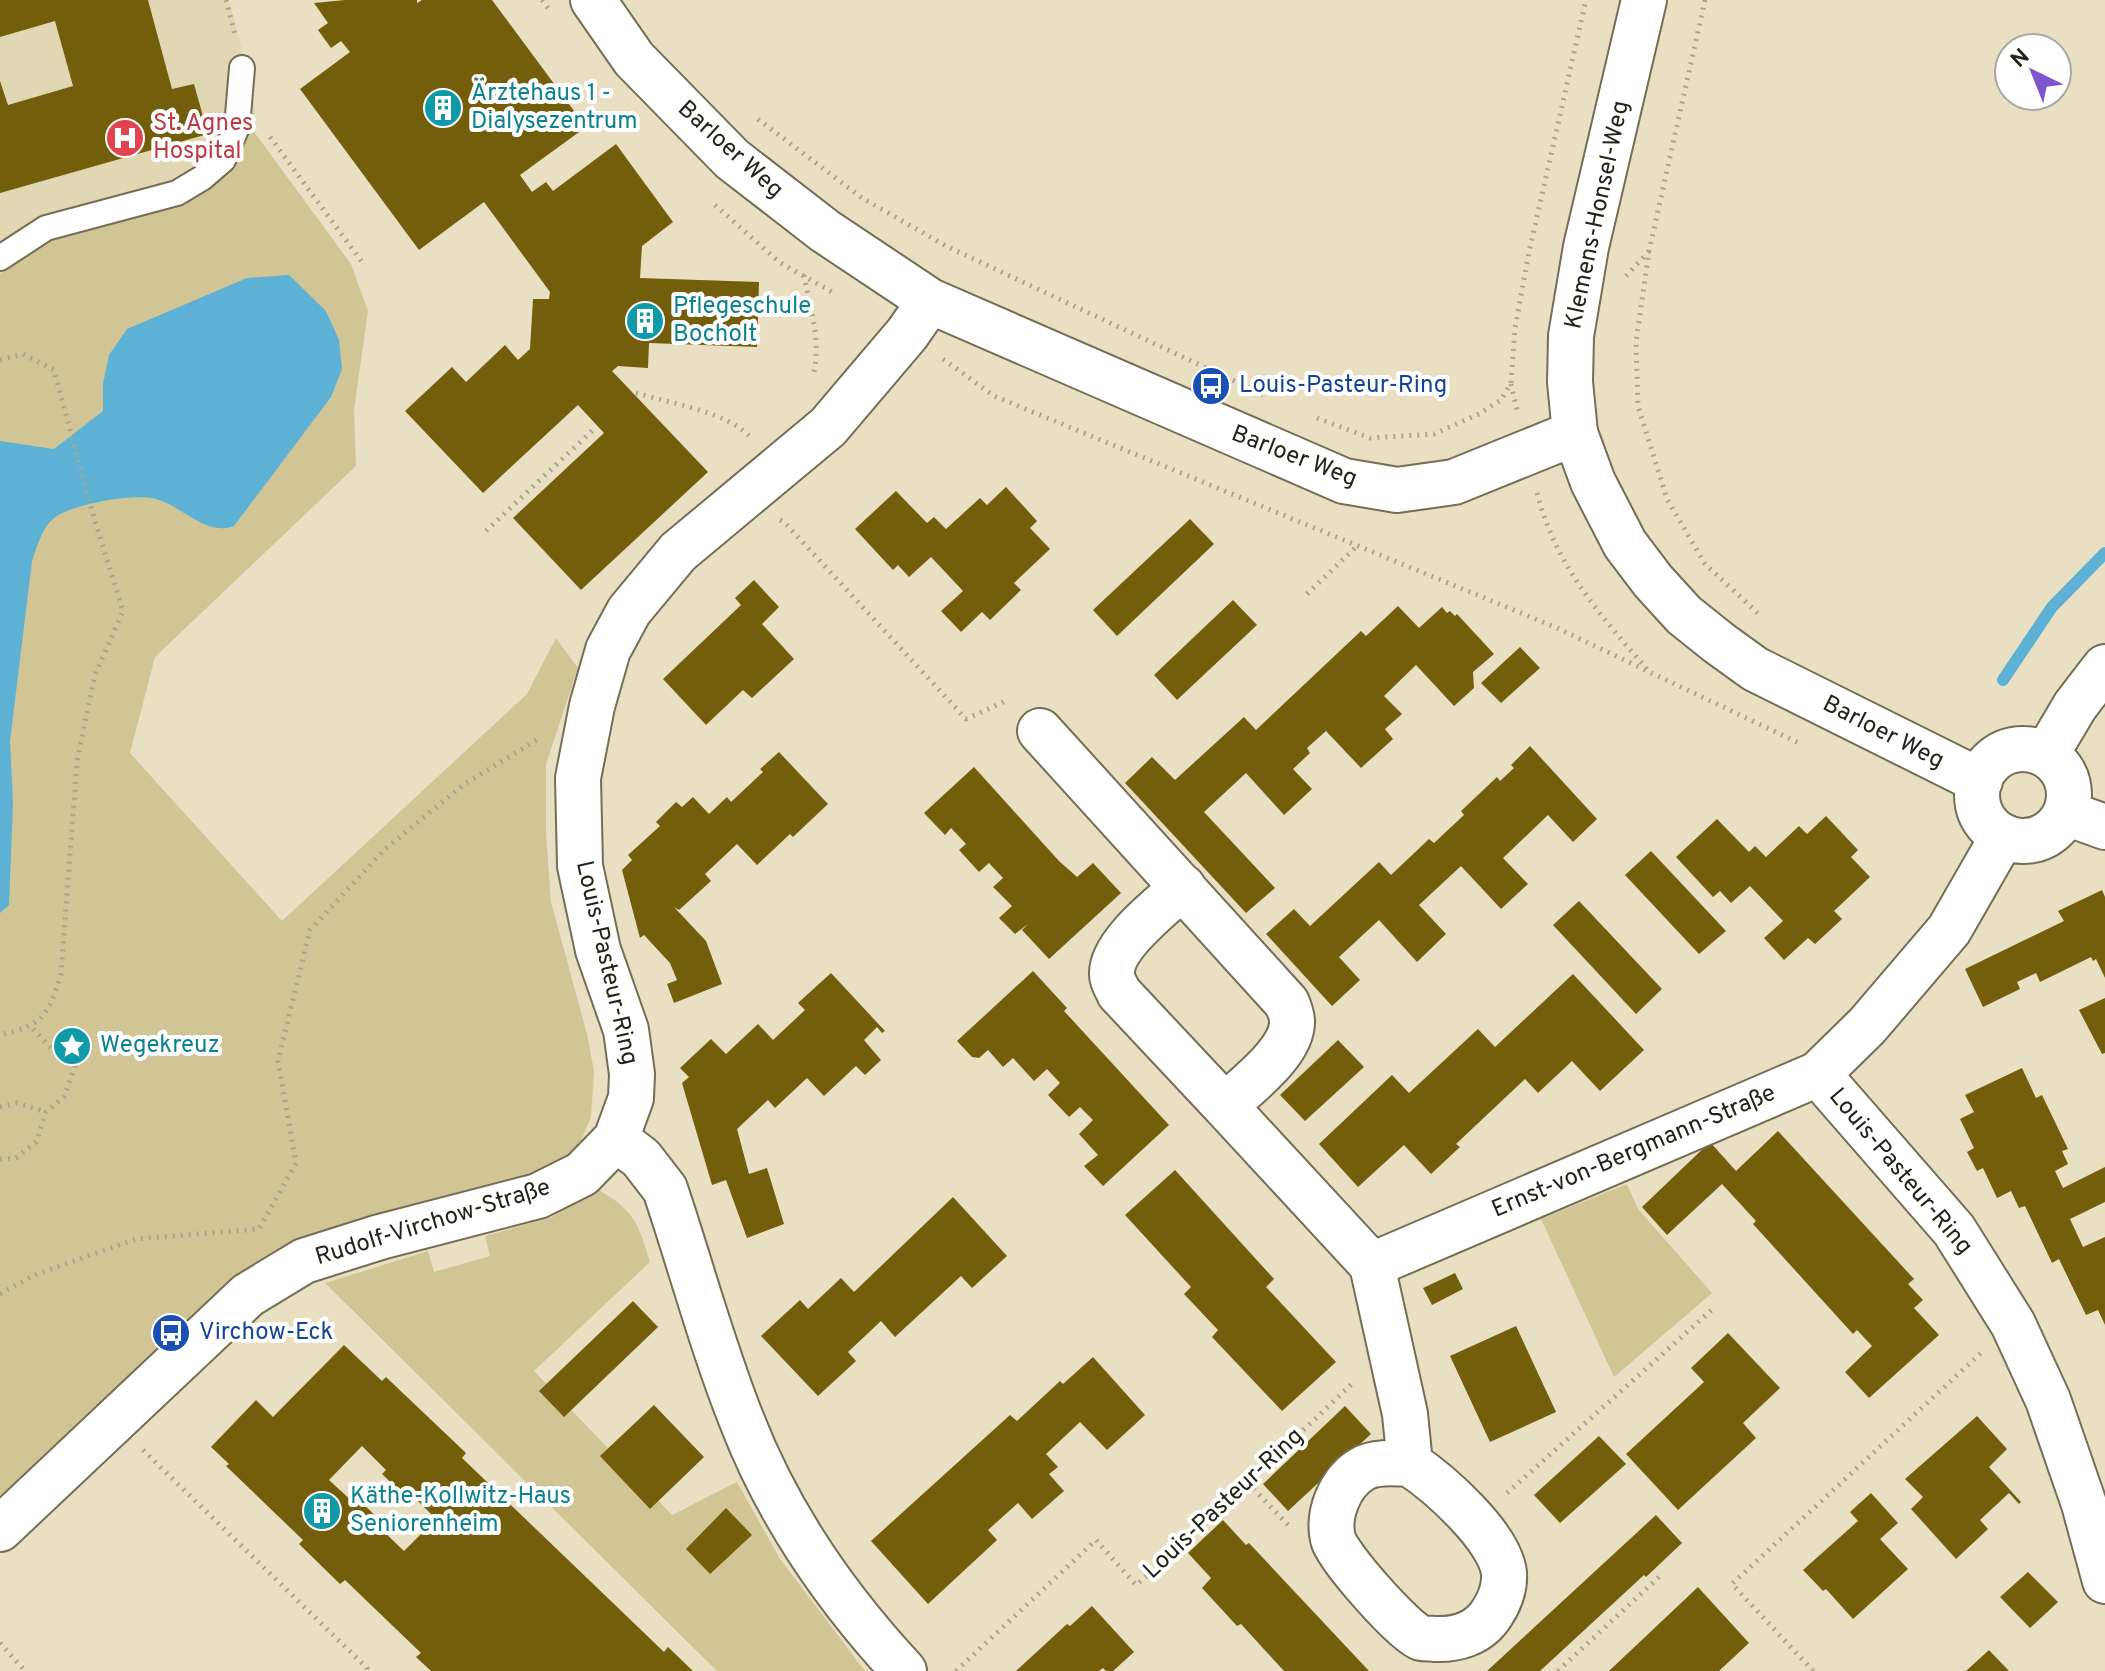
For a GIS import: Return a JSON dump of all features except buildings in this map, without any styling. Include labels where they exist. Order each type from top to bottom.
[{"type":"street","name":"Barloer Weg","points":[[593,0],[634,59],[732,159],[825,231],[930,301],[1049,355],[1344,481],[1397,490],[1454,482],[1575,433],[1593,482],[1625,544],[1684,615],[1755,669],[1980,781]]},
{"type":"street","name":"Klemens-Honsel-Weg","points":[[1575,433],[1570,382],[1571,336],[1586,247],[1644,0]]},
{"type":"street","name":"Louis-Pasteur-Ring","points":[[616,1139],[631,1098],[632,1074],[626,1030],[598,950],[580,866],[578,778],[592,706],[608,650],[629,611],[678,552],[828,427],[907,334],[930,301]]},
{"type":"street","points":[[2046,755],[2075,706],[2105,667]]},
{"type":"street","points":[[1040,731],[1287,1003],[1292,1021],[1289,1039],[1279,1054],[1225,1106]]},
{"type":"street","points":[[2019,749],[2046,755],[2058,765],[2067,780],[2069,796],[2085,820],[2055,828],[2040,838],[2021,841],[2003,836],[1990,827],[1981,813],[1978,797],[1980,781],[1994,759],[2007,752],[2019,749]]},
{"type":"street","name":"Ernst-von-Bergmann-Straße","points":[[1372,1265],[1818,1074],[1887,1004],[1949,930],[2003,836]]},
{"type":"street","points":[[1183,887],[1128,939],[1115,957],[1112,976],[1119,993],[1372,1265],[1405,1414],[1410,1464]]},
{"type":"street","name":"Louis-Pasteur-Ring","points":[[1818,1074],[1954,1230],[2013,1324],[2048,1400],[2084,1504],[2105,1581]]},
{"type":"street","points":[[616,1139],[641,1158],[665,1189],[742,1421],[777,1497],[864,1627],[904,1671]]},
{"type":"street","name":"Rudolf-Virchow-Straße","points":[[0,1529],[248,1295],[304,1261],[380,1237],[538,1196],[582,1174],[616,1139]]},
{"type":"street","points":[[1385,1463],[1410,1464],[1433,1479],[1474,1523],[1495,1547],[1504,1571],[1503,1594],[1490,1617],[1472,1633],[1449,1639],[1421,1638],[1403,1625],[1343,1559],[1333,1540],[1333,1512],[1344,1485],[1363,1468],[1385,1463]]},
{"type":"lane","points":[[0,258],[46,228],[177,193],[202,178],[223,160],[237,127],[242,68]]},
{"type":"path","points":[[226,0],[242,68],[263,127],[362,262]]},
{"type":"path","points":[[1310,416],[1370,438],[1434,434],[1479,414],[1501,400],[1511,383],[1515,328],[1529,252],[1586,0]]},
{"type":"path","points":[[1705,0],[1649,251],[1636,342],[1638,406],[1667,499],[1705,564],[1763,618]]},
{"type":"path","points":[[756,118],[862,198],[946,246],[1267,396]]},
{"type":"path","points":[[804,276],[815,320],[812,379]]},
{"type":"path","points":[[0,360],[23,354],[54,370],[123,611],[95,675],[77,761],[61,974],[51,1007],[31,1027],[0,1035]]},
{"type":"path","points":[[636,393],[713,413]]},
{"type":"path","points":[[486,531],[595,428]]},
{"type":"path","points":[[739,502],[785,523],[966,719],[1008,700],[1040,731]]},
{"type":"path","points":[[1546,527],[1591,605],[1651,672]]},
{"type":"path","points":[[1307,594],[1356,547]]},
{"type":"path","points":[[0,1294],[34,1275],[136,1239],[259,1229],[296,1163],[278,1061],[310,930],[384,850],[463,785],[592,706]]},
{"type":"path","points":[[0,1159],[16,1158],[36,1142],[46,1112],[64,1097],[75,1066],[55,1052],[31,1027]]},
{"type":"path","points":[[0,1107],[17,1103],[46,1112]]},
{"type":"path","points":[[1474,1523],[1715,1307]]},
{"type":"path","points":[[1813,1671],[1732,1584],[2013,1324]]},
{"type":"path","name":"Louis-Pasteur-Ring","points":[[956,1671],[1096,1540],[1136,1585],[1391,1348]]},
{"type":"path","points":[[114,1421],[367,1671]]},
{"type":"path","points":[[1558,1671],[1659,1577]]},
{"type":"path","points":[[0,1643],[25,1671]]},
{"type":"shaded area","name":"St. Agnes Hospital","points":[[0,0],[229,0],[251,84],[255,112],[246,147],[230,174],[183,205],[50,241],[0,274]]},
{"type":"shaded area","points":[[252,129],[351,264],[368,311],[354,410],[356,466],[155,657],[130,753],[282,921],[527,694],[556,638],[578,668],[546,764],[546,833],[551,902],[594,1071],[591,1117],[575,1155],[527,1177],[297,1242],[0,1503],[0,274],[15,261],[50,241],[183,205],[230,174]]},
{"type":"shaded area","points":[[1627,1184],[1638,1209],[1712,1293],[1614,1377],[1541,1219]]},
{"type":"shaded area","points":[[598,1190],[620,1204],[633,1219],[650,1262],[534,1371],[672,1515],[737,1482],[780,1559],[865,1671],[717,1671],[325,1283],[428,1251],[434,1272],[490,1256],[485,1236],[552,1217]]},
{"type":"water","points":[[289,275],[326,311],[339,340],[342,369],[331,397],[234,526],[214,527],[156,499],[133,497],[74,508],[54,518],[40,538],[32,561],[10,741],[13,804],[9,905],[0,913],[0,441],[54,449],[103,411],[103,384],[109,355],[127,329],[247,278]]},
{"type":"waterway","points":[[2003,680],[2052,607],[2105,553]]},
{"type":"place","name":"Ärztehaus 1 - Dialysezentrum","points":[[443,108]]},
{"type":"place","name":"St. Agnes Hospital","points":[[125,138]]},
{"type":"place","name":"Pflegeschule Bocholt","points":[[645,321]]},
{"type":"place","name":"Louis-Pasteur-Ring","points":[[1211,386]]},
{"type":"place","name":"Wegekreuz","points":[[72,1046]]},
{"type":"place","name":"Virchow-Eck","points":[[171,1333]]},
{"type":"place","name":"Käthe-Kollwitz-Haus Seniorenheim","points":[[322,1511]]}]
